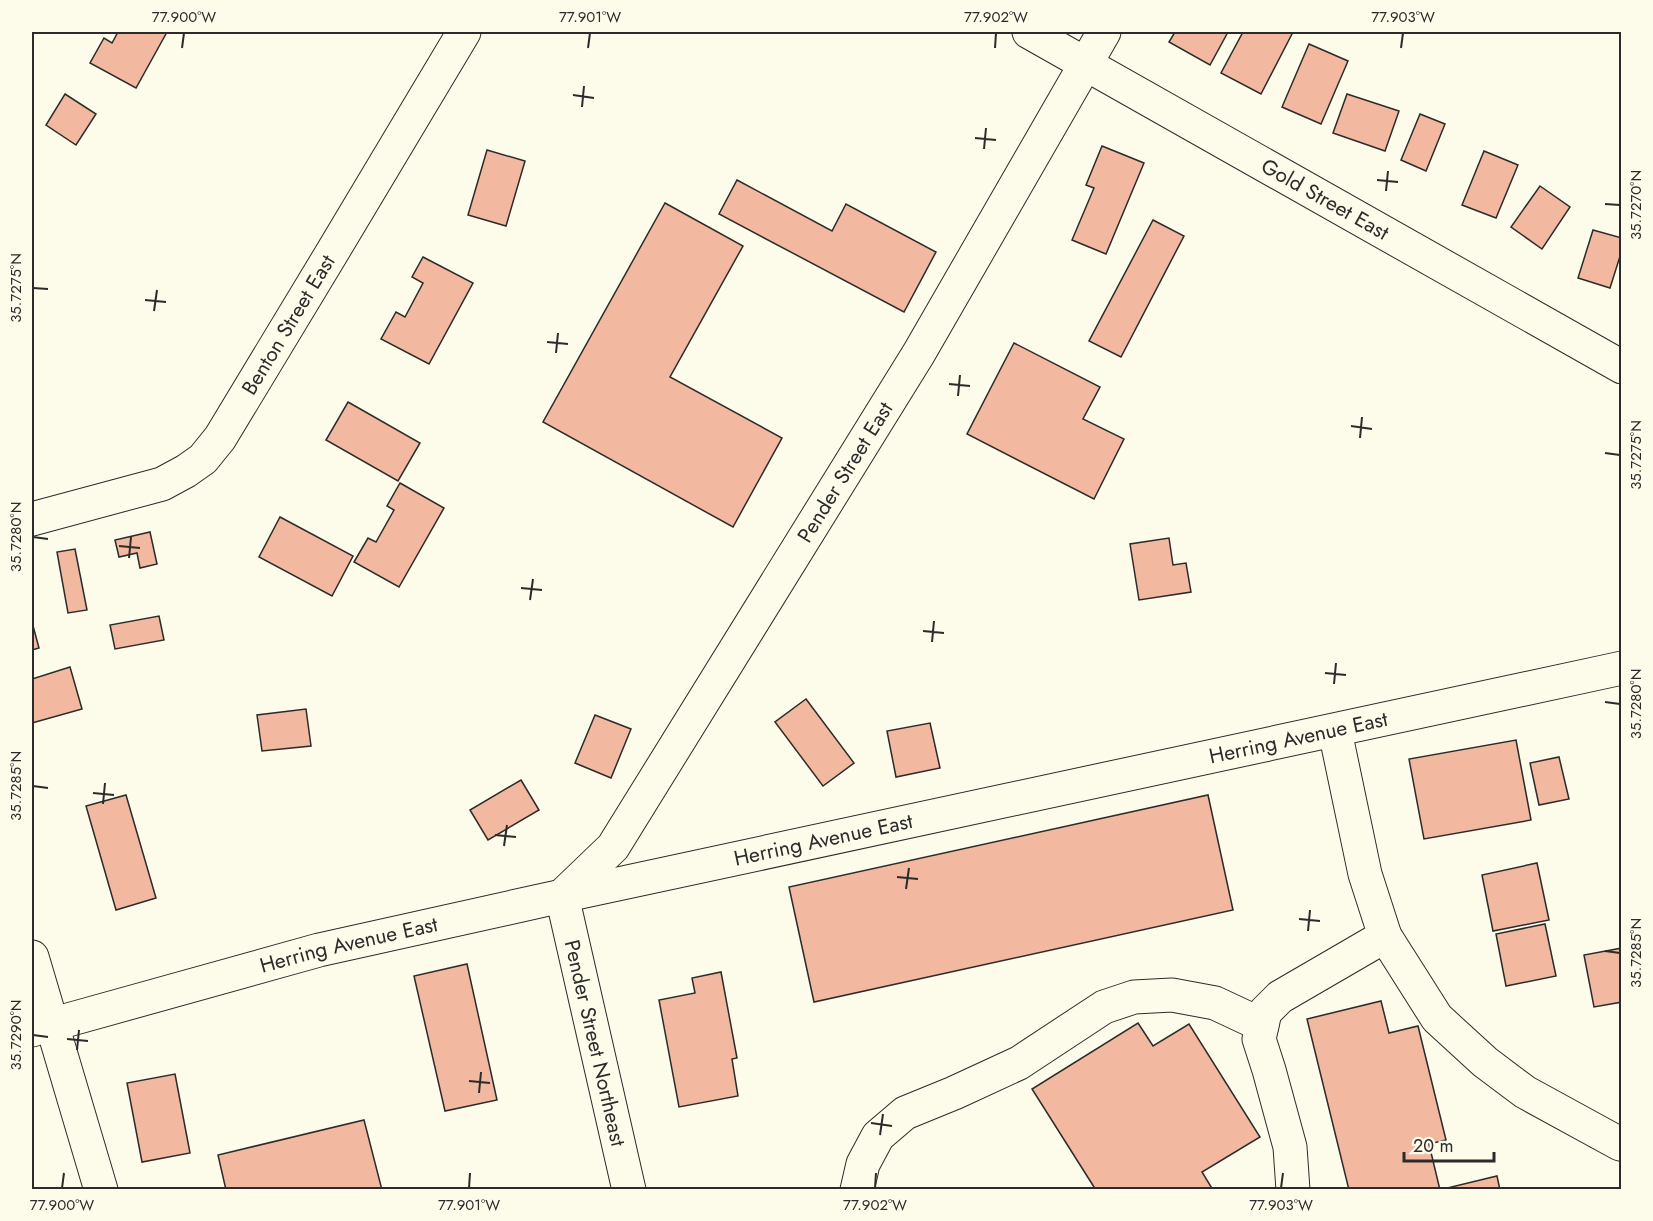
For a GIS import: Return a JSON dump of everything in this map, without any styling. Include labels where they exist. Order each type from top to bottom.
[{"type":"street","name":"Benton Street East","points":[[32,519],[162,484],[203,459],[220,438],[464,32]]},
{"type":"street","name":"Gold Street East","points":[[1029,32],[1619,360]]},
{"type":"street","name":"Pender Street East","points":[[562,896],[612,847],[919,352],[1104,32]]},
{"type":"street","name":"Herring Avenue East","points":[[42,1027],[319,950],[1622,668]]},
{"type":"street","points":[[1335,731],[1365,874],[1384,936],[1437,1018],[1485,1062],[1525,1092],[1620,1144]]},
{"type":"street","name":"Pender Street Northeast","points":[[562,896],[629,1190]]},
{"type":"street","points":[[1293,1190],[1290,1147],[1259,1039],[1265,1012],[1280,997],[1384,936]]},
{"type":"street","points":[[32,957],[42,1027],[101,1190]]},
{"type":"street","points":[[857,1190],[863,1164],[878,1136],[905,1113],[1018,1063],[1104,1007],[1134,997],[1172,995],[1215,1003],[1262,1024]]},
{"type":"building","points":[[118,32],[167,32],[136,88],[90,63],[104,38],[112,43]]},
{"type":"building","points":[[1175,32],[1228,32],[1210,65],[1169,42]]},
{"type":"building","points":[[1243,32],[1293,32],[1261,94],[1221,73]]},
{"type":"building","points":[[1309,44],[1348,61],[1321,124],[1282,107]]},
{"type":"building","points":[[65,94],[96,114],[76,145],[46,125]]},
{"type":"building","points":[[1347,94],[1399,111],[1385,151],[1333,133]]},
{"type":"building","points":[[1420,114],[1445,124],[1426,171],[1401,160]]},
{"type":"building","points":[[1102,146],[1144,163],[1106,254],[1072,240],[1094,188],[1086,185]]},
{"type":"building","points":[[487,150],[525,161],[506,226],[468,215]]},
{"type":"building","points":[[1484,151],[1518,165],[1496,218],[1462,205]]},
{"type":"building","points":[[737,180],[832,231],[846,204],[936,252],[904,312],[719,214]]},
{"type":"building","points":[[1540,186],[1570,207],[1542,249],[1511,227]]},
{"type":"building","points":[[665,203],[743,246],[670,377],[782,438],[733,527],[543,422]]},
{"type":"building","points":[[1153,220],[1184,236],[1121,357],[1089,341]]},
{"type":"building","points":[[1593,230],[1622,238],[1622,250],[1610,288],[1578,278]]},
{"type":"building","points":[[423,257],[473,283],[429,364],[381,339],[396,312],[405,317],[423,283],[412,277]]},
{"type":"building","points":[[1014,343],[1100,387],[1083,419],[1124,439],[1094,499],[967,434]]},
{"type":"building","points":[[348,402],[420,443],[398,481],[326,440]]},
{"type":"building","points":[[400,483],[444,508],[399,587],[354,562],[368,538],[376,542],[394,510],[387,506]]},
{"type":"building","points":[[280,517],[353,556],[332,596],[259,557]]},
{"type":"building","points":[[150,532],[157,564],[140,568],[137,553],[119,557],[115,540]]},
{"type":"building","points":[[1169,538],[1173,565],[1186,563],[1191,592],[1139,600],[1130,544]]},
{"type":"building","points":[[75,549],[87,610],[68,613],[57,552]]},
{"type":"building","points":[[159,616],[164,640],[115,649],[110,625]]},
{"type":"building","points":[[32,622],[39,648],[32,650]]},
{"type":"building","points":[[70,667],[82,709],[32,723],[32,679]]},
{"type":"building","points":[[806,699],[854,763],[823,786],[775,722]]},
{"type":"building","points":[[306,709],[311,746],[262,751],[257,715]]},
{"type":"building","points":[[595,715],[631,729],[611,778],[575,763]]},
{"type":"building","points":[[930,723],[940,768],[896,777],[887,731]]},
{"type":"building","points":[[1516,740],[1531,820],[1424,839],[1409,759]]},
{"type":"building","points":[[1559,757],[1569,799],[1539,805],[1530,763]]},
{"type":"building","points":[[521,780],[539,810],[488,840],[470,810]]},
{"type":"building","points":[[126,795],[156,898],[116,910],[86,806]]},
{"type":"building","points":[[1208,795],[1233,910],[814,1002],[789,887]]},
{"type":"building","points":[[1537,863],[1549,920],[1493,931],[1482,875]]},
{"type":"building","points":[[1545,924],[1556,976],[1506,986],[1496,934]]},
{"type":"building","points":[[1622,948],[1622,1002],[1594,1007],[1584,955]]},
{"type":"building","points":[[467,964],[497,1100],[445,1111],[414,976]]},
{"type":"building","points":[[721,972],[737,1058],[732,1059],[738,1096],[679,1107],[659,1000],[695,993],[692,978]]},
{"type":"building","points":[[1381,1001],[1389,1033],[1418,1026],[1446,1140],[1429,1144],[1440,1190],[1349,1190],[1307,1019]]},
{"type":"building","points":[[1138,1023],[1153,1046],[1189,1024],[1260,1137],[1202,1172],[1213,1190],[1091,1190],[1094,1187],[1032,1089]]},
{"type":"building","points":[[175,1074],[190,1153],[142,1162],[127,1083]]},
{"type":"building","points":[[364,1120],[382,1190],[226,1190],[218,1155]]},
{"type":"building","points":[[1497,1176],[1500,1190],[1447,1190],[1447,1188]]}]
